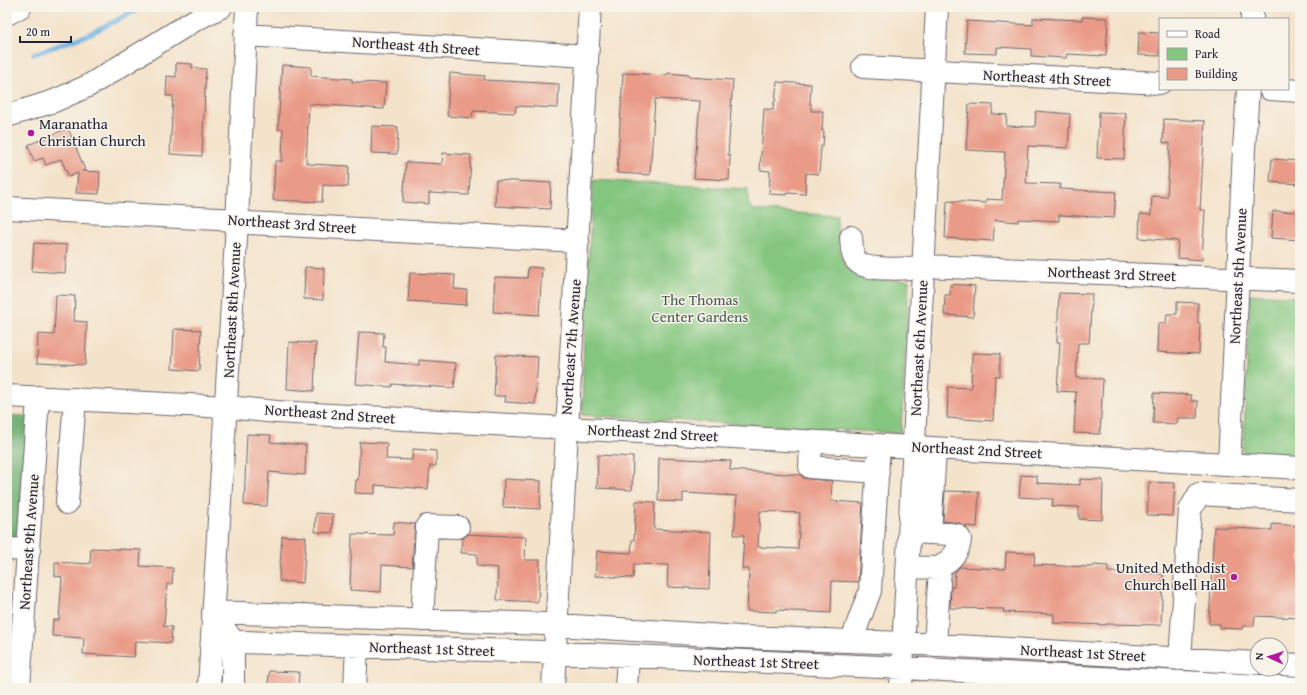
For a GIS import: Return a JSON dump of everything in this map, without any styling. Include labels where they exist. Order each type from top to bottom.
[{"type":"street","points":[[7,14],[20,7]]},
{"type":"street","points":[[7,116],[54,101],[88,86],[196,20],[221,7]]},
{"type":"street","name":"Northeast 8th Avenue","points":[[209,688],[227,407],[247,7]]},
{"type":"street","name":"Northeast 7th Avenue","points":[[553,688],[590,7]]},
{"type":"street","name":"Northeast 6th Avenue","points":[[902,678],[908,567],[920,533],[925,448],[924,266],[937,7]]},
{"type":"street","points":[[1252,7],[1252,18]]},
{"type":"street","name":"Northeast 4th Street","points":[[245,34],[587,56]]},
{"type":"street","name":"Northeast 4th Street","points":[[863,67],[1159,83]]},
{"type":"street","name":"Northeast 5th Avenue","points":[[1229,464],[1248,90]]},
{"type":"street","points":[[1285,90],[1300,91]]},
{"type":"street","name":"Northeast 3rd Street","points":[[7,208],[237,220],[248,223],[578,241]]},
{"type":"street","name":"Northeast 3rd Street","points":[[851,237],[853,254],[859,263],[890,269],[910,269],[924,266],[1300,281]]},
{"type":"street","name":"Northeast 2nd Street","points":[[7,396],[227,407],[284,412],[1300,468]]},
{"type":"street","name":"Northeast 9th Avenue","points":[[20,688],[38,397]]},
{"type":"street","points":[[66,503],[75,399]]},
{"type":"street","points":[[811,441],[810,467],[878,472]]},
{"type":"street","points":[[852,641],[870,591],[879,445]]},
{"type":"street","points":[[1180,659],[1190,510],[1200,494],[1202,462]]},
{"type":"street","points":[[1200,494],[1300,500]]},
{"type":"street","points":[[410,648],[417,620],[427,526],[458,527]]},
{"type":"street","points":[[908,567],[940,568],[959,549],[960,539],[957,536],[951,534],[920,533]]},
{"type":"street","points":[[7,549],[29,550]]},
{"type":"street","points":[[935,645],[940,568]]},
{"type":"street","points":[[213,612],[234,642],[233,688]]},
{"type":"street","name":"Northeast 1st Street","points":[[213,612],[556,625],[740,637],[904,643],[1249,663]]},
{"type":"street","points":[[739,662],[740,637]]},
{"type":"street","name":"Northeast 1st Street","points":[[212,641],[628,656],[739,662],[902,678],[1300,688]]},
{"type":"street","points":[[354,688],[357,646]]},
{"type":"street","points":[[1096,683],[1097,654]]},
{"type":"street","points":[[626,688],[628,656]]},
{"type":"street","points":[[1289,664],[1300,665]]},
{"type":"green space","name":"The Thomas Center Gardens","points":[[593,180],[748,189],[750,206],[755,210],[837,216],[838,244],[845,267],[866,280],[909,280],[901,432],[893,433],[582,415],[584,336]]},
{"type":"green space","points":[[1250,294],[1300,297],[1300,455],[1243,452]]},
{"type":"green space","points":[[7,415],[29,416],[20,540],[7,540]]},
{"type":"building","points":[[1082,17],[1108,18],[1106,56],[1067,54],[1066,58],[1031,56],[1031,49],[997,47],[997,54],[965,53],[967,21],[1033,25],[1033,18],[1082,20]]},
{"type":"building","points":[[1139,32],[1159,33],[1159,56],[1138,55]]},
{"type":"building","points":[[176,63],[192,64],[192,68],[206,69],[202,156],[170,154],[173,96],[166,96],[167,76],[176,77]]},
{"type":"building","points":[[282,65],[311,67],[311,76],[352,79],[352,82],[386,83],[384,109],[309,104],[306,163],[349,166],[348,187],[323,185],[322,202],[273,200],[275,161],[282,161],[283,129],[278,129]]},
{"type":"building","points":[[450,73],[485,76],[484,80],[559,84],[558,108],[516,106],[515,113],[473,111],[472,118],[447,116]]},
{"type":"building","points":[[623,73],[667,75],[668,73],[689,75],[689,77],[733,80],[728,155],[730,155],[729,180],[694,178],[700,101],[655,99],[650,175],[617,173]]},
{"type":"building","points":[[777,82],[811,84],[811,111],[823,111],[822,131],[824,131],[823,146],[821,146],[819,174],[806,173],[805,194],[769,194],[770,171],[760,170],[764,109],[773,110]]},
{"type":"building","points":[[969,104],[993,105],[992,114],[1007,115],[1006,126],[1035,127],[1036,111],[1070,114],[1068,148],[1028,146],[1026,183],[1060,184],[1060,189],[1116,192],[1114,218],[1059,215],[1059,221],[1018,219],[1018,222],[995,220],[993,241],[945,238],[947,201],[986,203],[986,199],[1002,200],[1005,152],[966,150]]},
{"type":"building","points":[[1099,112],[1126,113],[1124,159],[1097,158]]},
{"type":"building","points":[[1164,119],[1205,121],[1200,210],[1205,210],[1202,260],[1177,258],[1178,241],[1139,238],[1140,214],[1151,215],[1152,196],[1167,197],[1170,143],[1163,143]]},
{"type":"building","points":[[372,126],[398,127],[397,154],[371,153]]},
{"type":"building","points":[[68,128],[85,170],[82,171],[100,172],[99,194],[76,193],[78,173],[69,177],[61,159],[46,165],[43,158],[34,161],[28,145]]},
{"type":"building","points":[[443,153],[471,155],[469,195],[429,193],[429,204],[403,202],[406,162],[442,164]]},
{"type":"building","points":[[1272,159],[1300,161],[1300,184],[1270,182]]},
{"type":"building","points":[[496,180],[551,183],[550,209],[495,206]]},
{"type":"building","points":[[1273,211],[1300,212],[1300,240],[1271,238]]},
{"type":"building","points":[[34,243],[67,245],[65,273],[32,271]]},
{"type":"building","points":[[305,267],[324,268],[323,300],[304,299]]},
{"type":"building","points":[[528,267],[542,268],[539,315],[493,312],[495,277],[527,278]]},
{"type":"building","points":[[410,273],[455,275],[454,289],[467,290],[466,305],[408,301]]},
{"type":"building","points":[[951,284],[975,286],[973,317],[944,315],[945,295],[950,295]]},
{"type":"building","points":[[1059,293],[1092,294],[1089,343],[1078,343],[1076,378],[1103,379],[1100,434],[1074,433],[1076,392],[1057,391],[1060,342],[1057,342]]},
{"type":"building","points":[[56,295],[75,296],[74,321],[87,322],[85,365],[37,363],[38,334],[54,335]]},
{"type":"building","points":[[1177,302],[1198,303],[1198,323],[1200,323],[1199,354],[1157,352],[1158,323],[1166,323],[1167,314],[1177,314]]},
{"type":"building","points":[[174,329],[201,330],[199,371],[172,369]]},
{"type":"building","points":[[359,332],[384,333],[383,347],[386,347],[385,362],[419,365],[419,360],[456,363],[454,388],[392,384],[392,387],[355,384]]},
{"type":"building","points":[[289,342],[316,343],[314,391],[287,389]]},
{"type":"building","points":[[972,353],[1000,354],[1000,376],[995,376],[993,421],[947,418],[948,387],[971,388]]},
{"type":"building","points":[[496,355],[538,357],[535,404],[505,402],[506,396],[494,396]]},
{"type":"building","points":[[1154,393],[1191,395],[1191,401],[1198,401],[1197,418],[1178,418],[1177,424],[1153,423]]},
{"type":"building","points":[[247,434],[271,435],[270,442],[306,445],[305,475],[269,472],[267,506],[244,505]]},
{"type":"building","points":[[360,442],[387,443],[386,459],[412,460],[413,449],[436,451],[436,466],[430,466],[428,489],[375,485],[375,494],[355,493],[356,480],[358,480]]},
{"type":"building","points":[[598,455],[633,457],[632,490],[597,488]]},
{"type":"building","points":[[659,458],[731,461],[730,470],[801,475],[803,478],[832,481],[831,501],[863,503],[858,582],[832,581],[831,613],[776,610],[776,612],[747,611],[749,569],[742,569],[744,535],[734,535],[737,496],[683,493],[683,502],[658,501]],"holes":[[[760,511],[800,513],[798,549],[758,547]]]},
{"type":"building","points":[[1021,475],[1037,476],[1037,483],[1080,485],[1080,479],[1103,480],[1102,520],[1079,519],[1079,507],[1052,506],[1053,499],[1019,497]]},
{"type":"building","points":[[504,479],[541,481],[540,509],[503,507]]},
{"type":"building","points":[[1149,482],[1175,483],[1173,516],[1147,515]]},
{"type":"building","points":[[945,491],[979,492],[977,527],[943,521]]},
{"type":"building","points":[[636,501],[655,502],[654,529],[711,532],[709,589],[667,587],[668,565],[634,564],[633,578],[595,576],[597,551],[631,553],[632,540],[634,540]]},
{"type":"building","points":[[316,513],[333,514],[332,533],[315,532]]},
{"type":"building","points":[[394,522],[415,524],[412,567],[382,565],[381,592],[350,590],[352,534],[393,535]]},
{"type":"building","points":[[1272,524],[1300,526],[1300,618],[1255,616],[1254,626],[1243,626],[1242,629],[1220,628],[1220,624],[1209,624],[1214,527],[1272,530]]},
{"type":"building","points":[[468,534],[526,537],[525,560],[540,560],[538,602],[497,600],[498,568],[477,566],[477,554],[461,553],[462,539]]},
{"type":"building","points":[[282,536],[306,537],[303,583],[279,581]]},
{"type":"building","points":[[91,548],[141,550],[140,566],[173,568],[172,584],[167,584],[164,626],[172,627],[171,643],[135,641],[134,657],[83,654],[84,638],[52,636],[53,620],[59,620],[62,577],[55,576],[55,562],[90,564]]},
{"type":"building","points":[[1006,552],[1035,553],[1034,565],[1093,567],[1094,565],[1108,566],[1108,572],[1163,574],[1161,625],[1054,623],[1054,614],[1003,612],[1004,609],[950,608],[951,587],[954,587],[955,572],[960,567],[1005,569]]},
{"type":"building","points":[[269,671],[299,672],[298,688],[268,688]]},
{"type":"waterway","points":[[34,54],[87,35],[143,7]]},
{"type":"place","name":"Maranatha Christian Church","points":[[31,133]]},
{"type":"place","name":"United Methodist Church Bell Hall","points":[[1234,577]]}]
